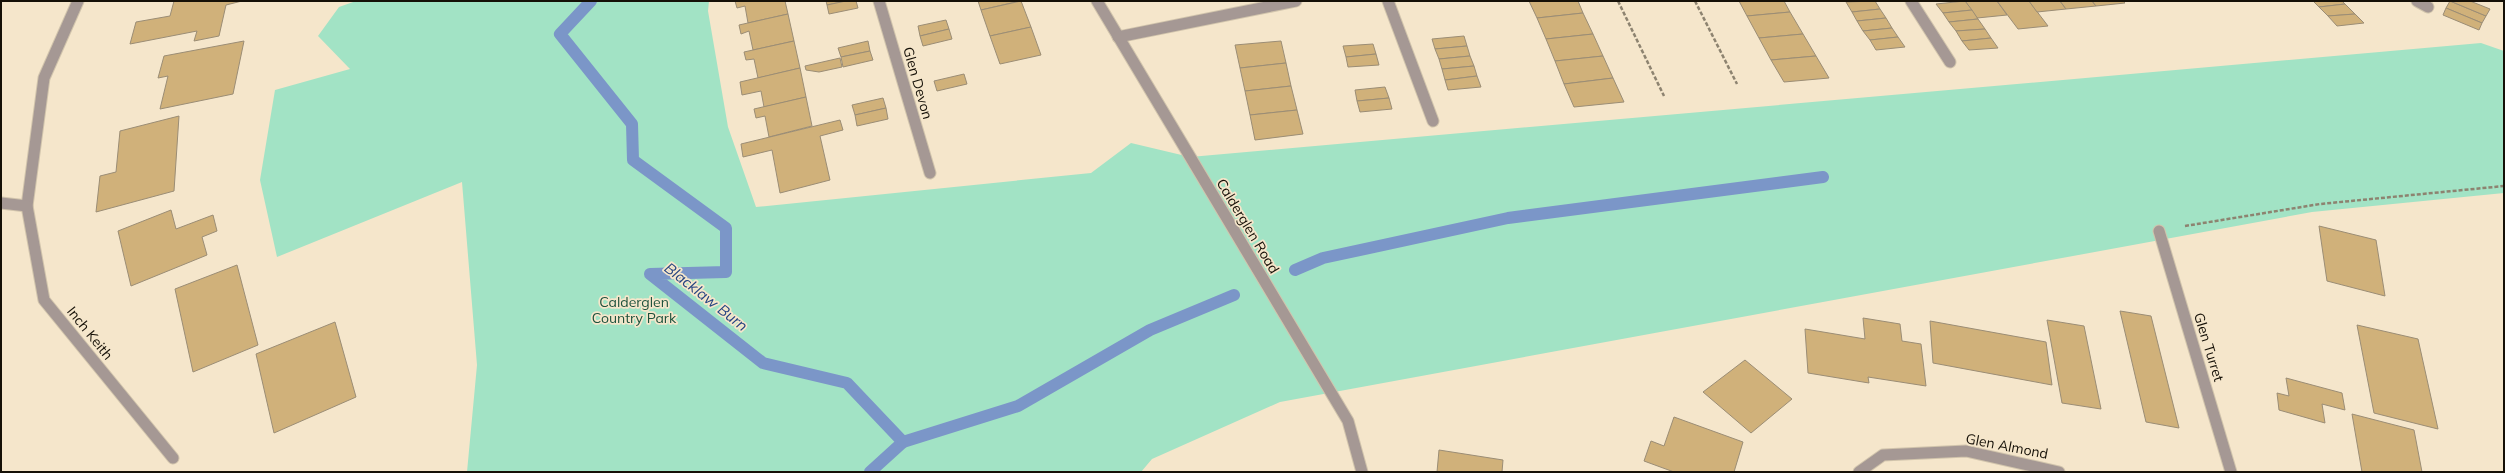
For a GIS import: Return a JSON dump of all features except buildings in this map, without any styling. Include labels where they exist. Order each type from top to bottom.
[{"type":"street","name":"Inch Keith","points":[[78,1],[44,78],[27,206],[44,300],[173,458]]},
{"type":"street","name":"Glen Devon","points":[[879,1],[930,173]]},
{"type":"street","name":"Calderglen Road","points":[[1097,1],[1348,421],[1362,472]]},
{"type":"street","points":[[1118,37],[1296,1]]},
{"type":"street","points":[[1388,1],[1433,121]]},
{"type":"street","points":[[1911,1],[1950,62]]},
{"type":"street","points":[[2417,1],[2428,7]]},
{"type":"street","points":[[1,203],[27,206]]},
{"type":"street","name":"Glen Turret","points":[[2159,231],[2231,472]]},
{"type":"street","name":"Glen Almond","points":[[1859,472],[1883,455],[1966,451],[2059,472]]},
{"type":"path","points":[[1618,1],[1664,96]]},
{"type":"path","points":[[1695,1],[1737,84]]},
{"type":"path","points":[[2159,231],[2320,204],[2504,186]]},
{"type":"green space","name":"Calderglen Country Park","points":[[356,1],[709,1],[708,11],[728,127],[756,207],[1091,173],[1131,143],[1190,157],[2481,43],[2504,51],[2504,193],[2312,212],[1280,402],[1152,459],[1141,472],[467,472],[477,365],[462,182],[277,257],[260,180],[275,90],[350,69],[318,36],[339,7]]},
{"type":"waterway","name":"Blacklaw Burn","points":[[591,1],[560,34],[632,124],[633,160],[726,228],[726,272],[650,274],[763,363],[847,383],[903,442]]},
{"type":"waterway","points":[[1295,270],[1323,258],[1508,218],[1823,177]]},
{"type":"waterway","points":[[903,442],[1018,406],[1150,330],[1234,295]]},
{"type":"waterway","name":"Blacklaw Burn","points":[[870,472],[903,442]]}]
